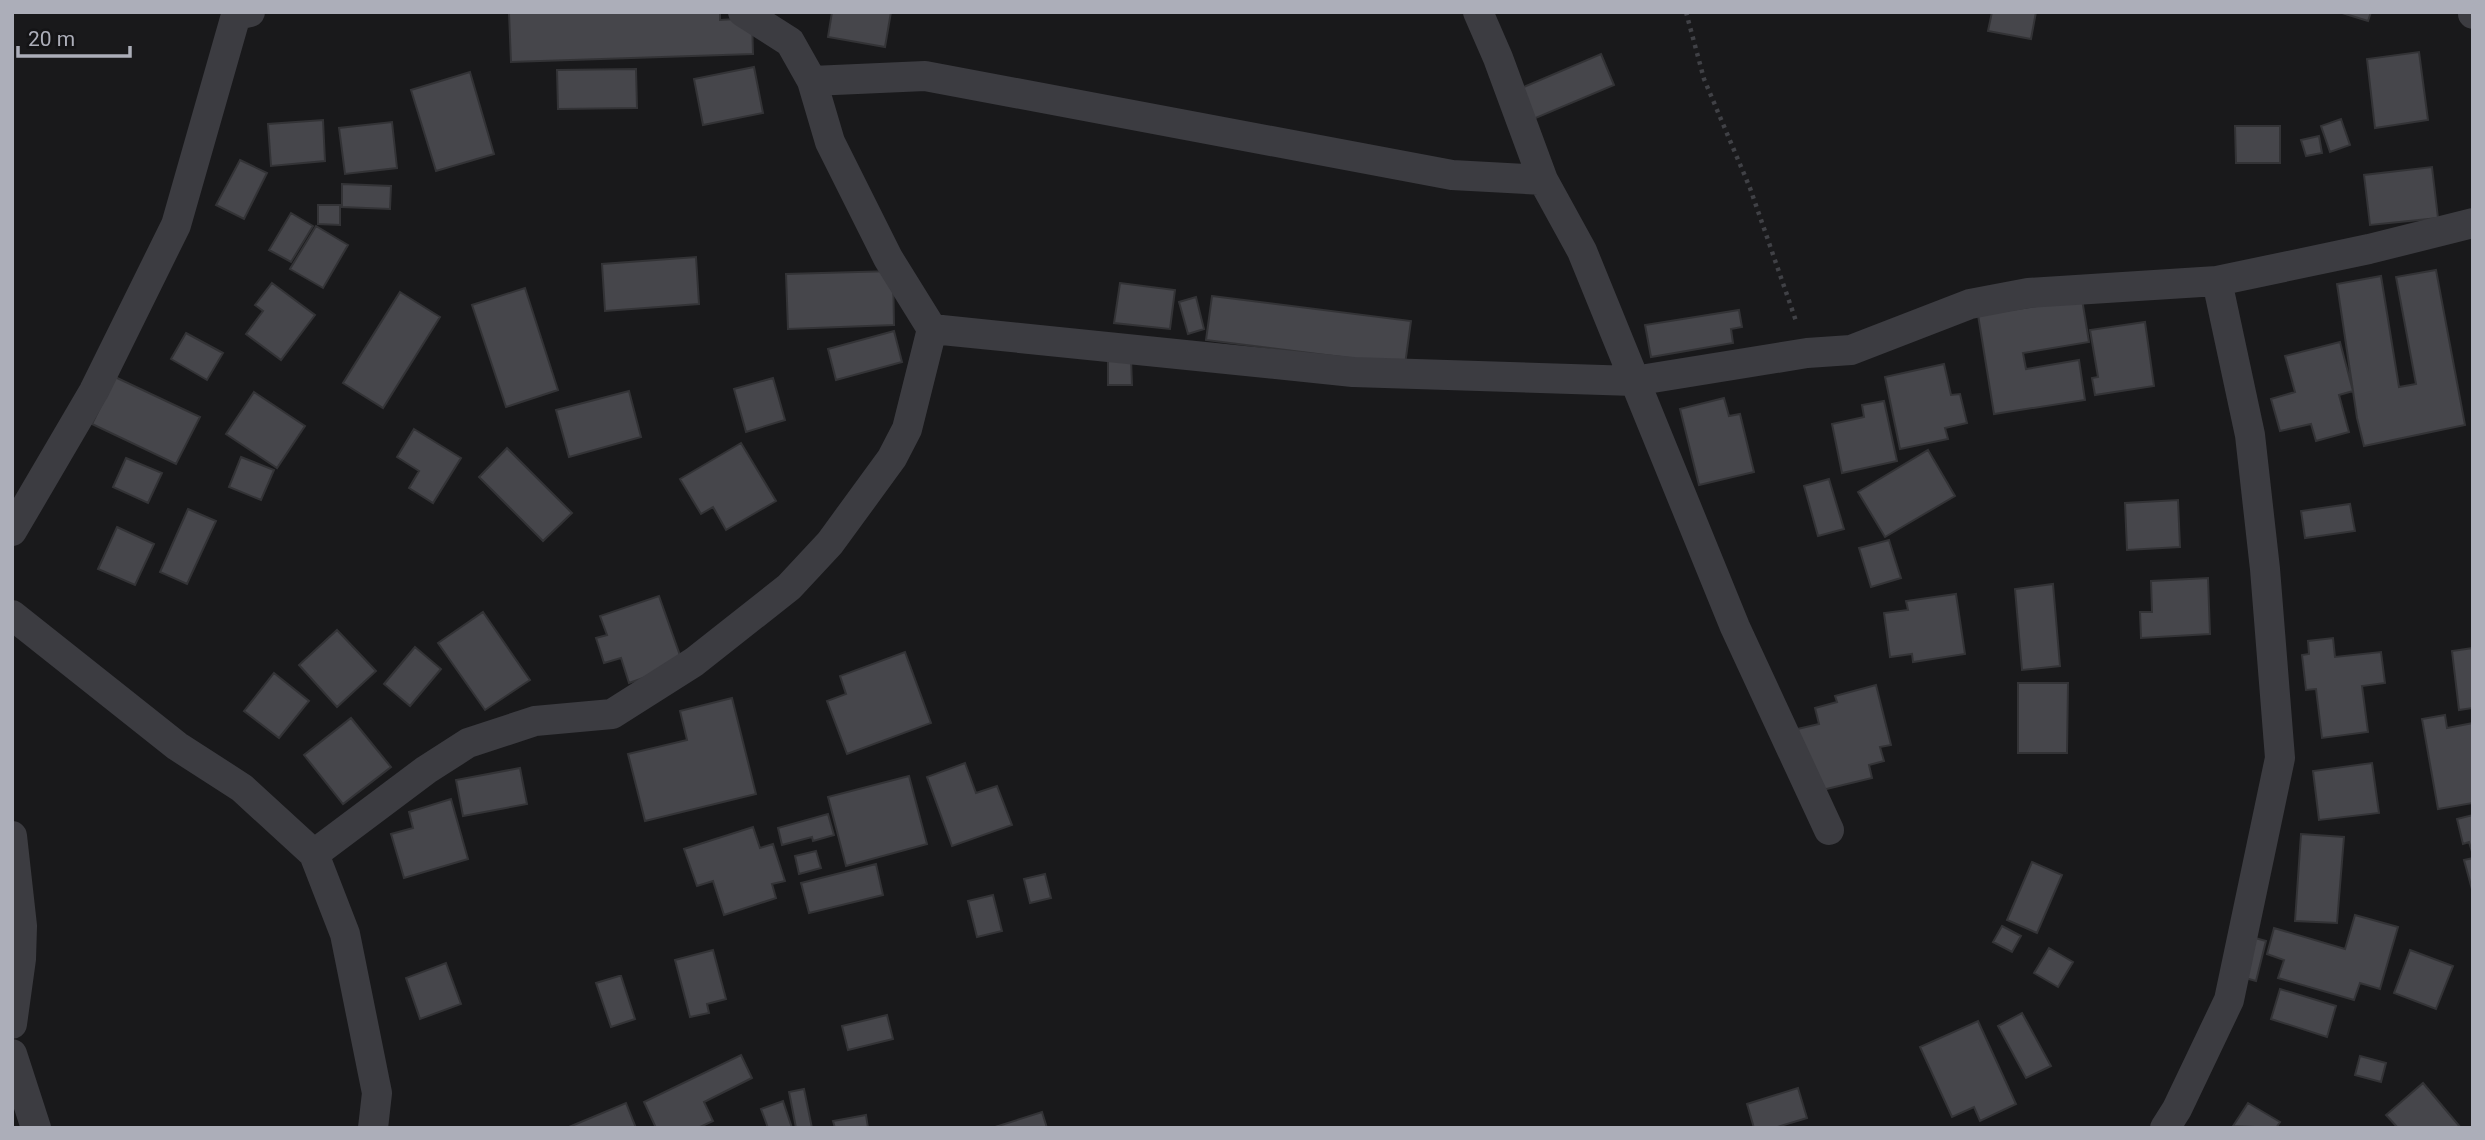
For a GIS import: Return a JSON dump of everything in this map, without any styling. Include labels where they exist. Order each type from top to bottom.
[{"type":"street","points":[[743,12],[790,42]]},
{"type":"street","points":[[314,853],[426,770],[468,743],[536,721],[612,714],[694,662],[789,587],[830,543],[892,458],[907,429],[932,329],[888,258],[830,142],[812,81],[790,42],[785,12]]},
{"type":"street","points":[[1478,12],[1543,180],[1582,251],[1735,627],[1829,830]]},
{"type":"street","points":[[12,531],[94,391],[176,225],[235,13]]},
{"type":"street","points":[[812,81],[925,76],[1452,175],[1543,180]]},
{"type":"street","points":[[932,329],[1353,372],[1634,381],[1807,353],[1851,350],[1970,304],[2028,293],[2217,281],[2369,249],[2473,223]]},
{"type":"street","points":[[2165,1128],[2177,1109],[2229,1000],[2280,758],[2265,569],[2250,435],[2217,281]]},
{"type":"street","points":[[12,615],[177,746],[242,788],[314,853],[345,934],[377,1093],[373,1128]]},
{"type":"street","points":[[12,836],[22,926],[21,958],[12,1024]]},
{"type":"street","points":[[12,1054],[36,1128]]},
{"type":"path","points":[[1686,12],[1704,79],[1750,188],[1807,353]]},
{"type":"building","points":[[720,12],[720,20],[752,18],[753,54],[511,62],[509,13]]},
{"type":"building","points":[[832,12],[891,12],[885,47],[828,37]]},
{"type":"building","points":[[1992,12],[2036,12],[2031,39],[1988,31]]},
{"type":"building","points":[[2339,12],[2371,12],[2368,21]]},
{"type":"building","points":[[2419,52],[2428,120],[2375,128],[2367,59]]},
{"type":"building","points":[[1601,54],[1614,85],[1531,120],[1519,89]]},
{"type":"building","points":[[754,67],[763,113],[703,125],[694,79]]},
{"type":"building","points":[[636,69],[637,108],[558,109],[557,70]]},
{"type":"building","points":[[470,72],[494,154],[436,171],[411,90]]},
{"type":"building","points":[[2341,119],[2350,145],[2330,152],[2321,126]]},
{"type":"building","points":[[323,120],[325,161],[271,166],[268,124]]},
{"type":"building","points":[[392,122],[397,168],[345,174],[339,128]]},
{"type":"building","points":[[2235,126],[2280,126],[2280,163],[2236,163]]},
{"type":"building","points":[[2319,136],[2322,153],[2306,156],[2301,140]]},
{"type":"building","points":[[240,160],[267,173],[244,219],[216,205]]},
{"type":"building","points":[[2432,167],[2438,218],[2370,225],[2364,175]]},
{"type":"building","points":[[342,184],[391,186],[390,209],[342,207]]},
{"type":"building","points":[[318,205],[340,205],[340,225],[318,224]]},
{"type":"building","points":[[291,213],[313,226],[291,262],[269,250]]},
{"type":"building","points":[[316,226],[348,245],[323,288],[290,269]]},
{"type":"building","points":[[696,257],[699,304],[605,311],[602,264]]},
{"type":"building","points":[[2436,270],[2465,425],[2364,446],[2357,418],[2337,284],[2381,276],[2399,387],[2416,384],[2396,277]]},
{"type":"building","points":[[893,271],[894,325],[788,329],[786,274]]},
{"type":"building","points":[[272,283],[315,315],[281,360],[246,334],[263,311],[255,305]]},
{"type":"building","points":[[1120,283],[1175,290],[1170,329],[1114,323]]},
{"type":"building","points":[[525,288],[558,390],[506,407],[472,305]]},
{"type":"building","points":[[400,292],[440,317],[383,408],[343,383]]},
{"type":"building","points":[[1212,296],[1411,321],[1405,365],[1206,340]]},
{"type":"building","points":[[1196,297],[1204,329],[1188,334],[1179,302]]},
{"type":"building","points":[[2082,299],[2089,342],[2023,353],[2026,369],[2079,360],[2085,400],[1994,414],[1978,315]]},
{"type":"building","points":[[1739,310],[1742,327],[1731,329],[1733,343],[1651,357],[1645,325]]},
{"type":"building","points":[[2145,322],[2154,386],[2095,395],[2092,378],[2098,377],[2090,330]]},
{"type":"building","points":[[894,331],[902,362],[836,380],[828,349]]},
{"type":"building","points":[[186,333],[223,353],[207,380],[171,359]]},
{"type":"building","points":[[2340,342],[2353,391],[2339,395],[2349,432],[2316,441],[2311,424],[2280,431],[2271,399],[2295,392],[2285,356]]},
{"type":"building","points":[[1131,358],[1132,385],[1108,385],[1108,359]]},
{"type":"building","points":[[1944,364],[1951,395],[1960,394],[1967,423],[1945,428],[1948,439],[1900,449],[1885,377]]},
{"type":"building","points":[[115,377],[200,417],[176,464],[92,424]]},
{"type":"building","points":[[773,378],[785,420],[746,432],[734,389]]},
{"type":"building","points":[[629,391],[641,437],[569,457],[556,410]]},
{"type":"building","points":[[254,392],[305,426],[277,468],[226,434]]},
{"type":"building","points":[[1724,398],[1729,416],[1740,414],[1754,472],[1699,485],[1680,409]]},
{"type":"building","points":[[1884,401],[1897,461],[1842,473],[1832,424],[1864,417],[1862,405]]},
{"type":"building","points":[[414,429],[461,458],[433,503],[409,488],[419,471],[397,457]]},
{"type":"building","points":[[741,443],[776,501],[726,530],[713,507],[701,514],[680,479]]},
{"type":"building","points":[[507,448],[572,513],[543,541],[479,477]]},
{"type":"building","points":[[1928,450],[1955,496],[1885,537],[1858,492]]},
{"type":"building","points":[[241,457],[274,470],[261,500],[229,487]]},
{"type":"building","points":[[126,458],[162,473],[148,503],[113,487]]},
{"type":"building","points":[[1829,479],[1844,529],[1818,536],[1804,486]]},
{"type":"building","points":[[2178,500],[2180,547],[2127,550],[2125,503]]},
{"type":"building","points":[[2350,504],[2355,531],[2305,538],[2301,511]]},
{"type":"building","points":[[188,509],[216,521],[187,584],[160,572]]},
{"type":"building","points":[[117,527],[154,544],[135,585],[98,569]]},
{"type":"building","points":[[1889,540],[1901,578],[1871,587],[1859,548]]},
{"type":"building","points":[[2208,578],[2210,634],[2141,638],[2140,612],[2152,612],[2151,581]]},
{"type":"building","points":[[2053,584],[2060,666],[2022,670],[2015,589]]},
{"type":"building","points":[[1956,594],[1965,654],[1913,662],[1912,654],[1890,657],[1884,613],[1908,610],[1906,601]]},
{"type":"building","points":[[659,596],[683,664],[629,683],[621,658],[604,663],[596,638],[607,635],[600,616]]},
{"type":"building","points":[[483,612],[530,680],[485,710],[438,643]]},
{"type":"building","points":[[337,630],[376,671],[337,707],[299,665]]},
{"type":"building","points":[[2333,638],[2335,657],[2381,652],[2385,683],[2362,686],[2368,732],[2322,738],[2316,689],[2306,690],[2302,655],[2309,654],[2308,641]]},
{"type":"building","points":[[415,647],[441,669],[410,706],[384,684]]},
{"type":"building","points":[[2473,648],[2473,708],[2459,710],[2452,651]]},
{"type":"building","points":[[905,652],[931,723],[847,754],[827,701],[846,694],[840,676]]},
{"type":"building","points":[[274,673],[309,701],[279,738],[244,711]]},
{"type":"building","points":[[2018,683],[2068,683],[2067,753],[2018,753]]},
{"type":"building","points":[[1876,685],[1891,745],[1880,747],[1884,761],[1869,765],[1872,778],[1814,792],[1793,730],[1819,724],[1815,708],[1837,702],[1835,696]]},
{"type":"building","points":[[732,698],[756,794],[645,821],[628,754],[687,740],[680,711]]},
{"type":"building","points":[[2445,715],[2447,728],[2473,723],[2473,803],[2438,809],[2422,719]]},
{"type":"building","points":[[351,718],[391,767],[343,804],[304,755]]},
{"type":"building","points":[[965,763],[976,793],[997,786],[1012,825],[952,846],[927,777]]},
{"type":"building","points":[[2372,763],[2379,813],[2319,820],[2313,771]]},
{"type":"building","points":[[520,768],[527,804],[463,816],[456,780]]},
{"type":"building","points":[[909,776],[927,844],[846,866],[828,797]]},
{"type":"building","points":[[451,799],[468,859],[404,878],[391,834],[413,828],[409,812]]},
{"type":"building","points":[[828,814],[834,835],[813,841],[812,837],[782,845],[778,828]]},
{"type":"building","points":[[2473,815],[2473,855],[2469,842],[2463,844],[2457,819]]},
{"type":"building","points":[[753,827],[760,848],[773,844],[785,881],[772,884],[776,898],[724,915],[713,881],[697,886],[684,849]]},
{"type":"building","points":[[2301,834],[2344,837],[2337,923],[2295,921]]},
{"type":"building","points":[[816,851],[821,868],[799,874],[795,856]]},
{"type":"building","points":[[2473,858],[2473,893],[2464,860]]},
{"type":"building","points":[[2032,862],[2062,875],[2037,933],[2007,920]]},
{"type":"building","points":[[876,864],[883,895],[809,913],[801,883]]},
{"type":"building","points":[[1045,874],[1051,898],[1030,903],[1024,879]]},
{"type":"building","points":[[993,895],[1002,931],[977,937],[968,901]]},
{"type":"building","points":[[2355,915],[2398,927],[2380,989],[2360,983],[2354,1000],[2278,978],[2284,960],[2267,954],[2274,928],[2345,949]]},
{"type":"building","points":[[2002,926],[2021,936],[2012,952],[1993,942]]},
{"type":"building","points":[[2248,936],[2266,941],[2256,981],[2238,976]]},
{"type":"building","points":[[2049,948],[2073,962],[2058,987],[2034,973]]},
{"type":"building","points":[[713,950],[726,999],[707,1004],[709,1013],[690,1017],[675,960]]},
{"type":"building","points":[[2410,950],[2453,966],[2436,1009],[2394,993]]},
{"type":"building","points":[[446,963],[461,1004],[420,1019],[406,978]]},
{"type":"building","points":[[619,976],[635,1019],[611,1027],[596,983]]},
{"type":"building","points":[[2280,989],[2336,1006],[2327,1037],[2271,1019]]},
{"type":"building","points":[[2022,1013],[2051,1066],[2026,1078],[1998,1026]]},
{"type":"building","points":[[887,1015],[893,1039],[848,1050],[842,1026]]},
{"type":"building","points":[[1978,1021],[2016,1104],[1980,1121],[1974,1107],[1952,1117],[1920,1047]]},
{"type":"building","points":[[741,1055],[752,1078],[704,1102],[713,1121],[698,1128],[656,1128],[644,1102]]},
{"type":"building","points":[[2360,1056],[2386,1063],[2381,1082],[2355,1075]]},
{"type":"building","points":[[2423,1083],[2461,1128],[2398,1128],[2386,1115]]},
{"type":"building","points":[[1798,1088],[1807,1118],[1774,1128],[1754,1128],[1747,1104]]},
{"type":"building","points":[[804,1089],[812,1128],[796,1128],[789,1092]]},
{"type":"building","points":[[783,1101],[792,1128],[768,1128],[761,1109]]},
{"type":"building","points":[[626,1103],[636,1128],[569,1128],[569,1127]]},
{"type":"building","points":[[2248,1103],[2280,1122],[2276,1128],[2233,1126]]},
{"type":"building","points":[[1042,1112],[1047,1128],[992,1128]]},
{"type":"building","points":[[866,1115],[868,1128],[835,1128],[833,1121]]}]
